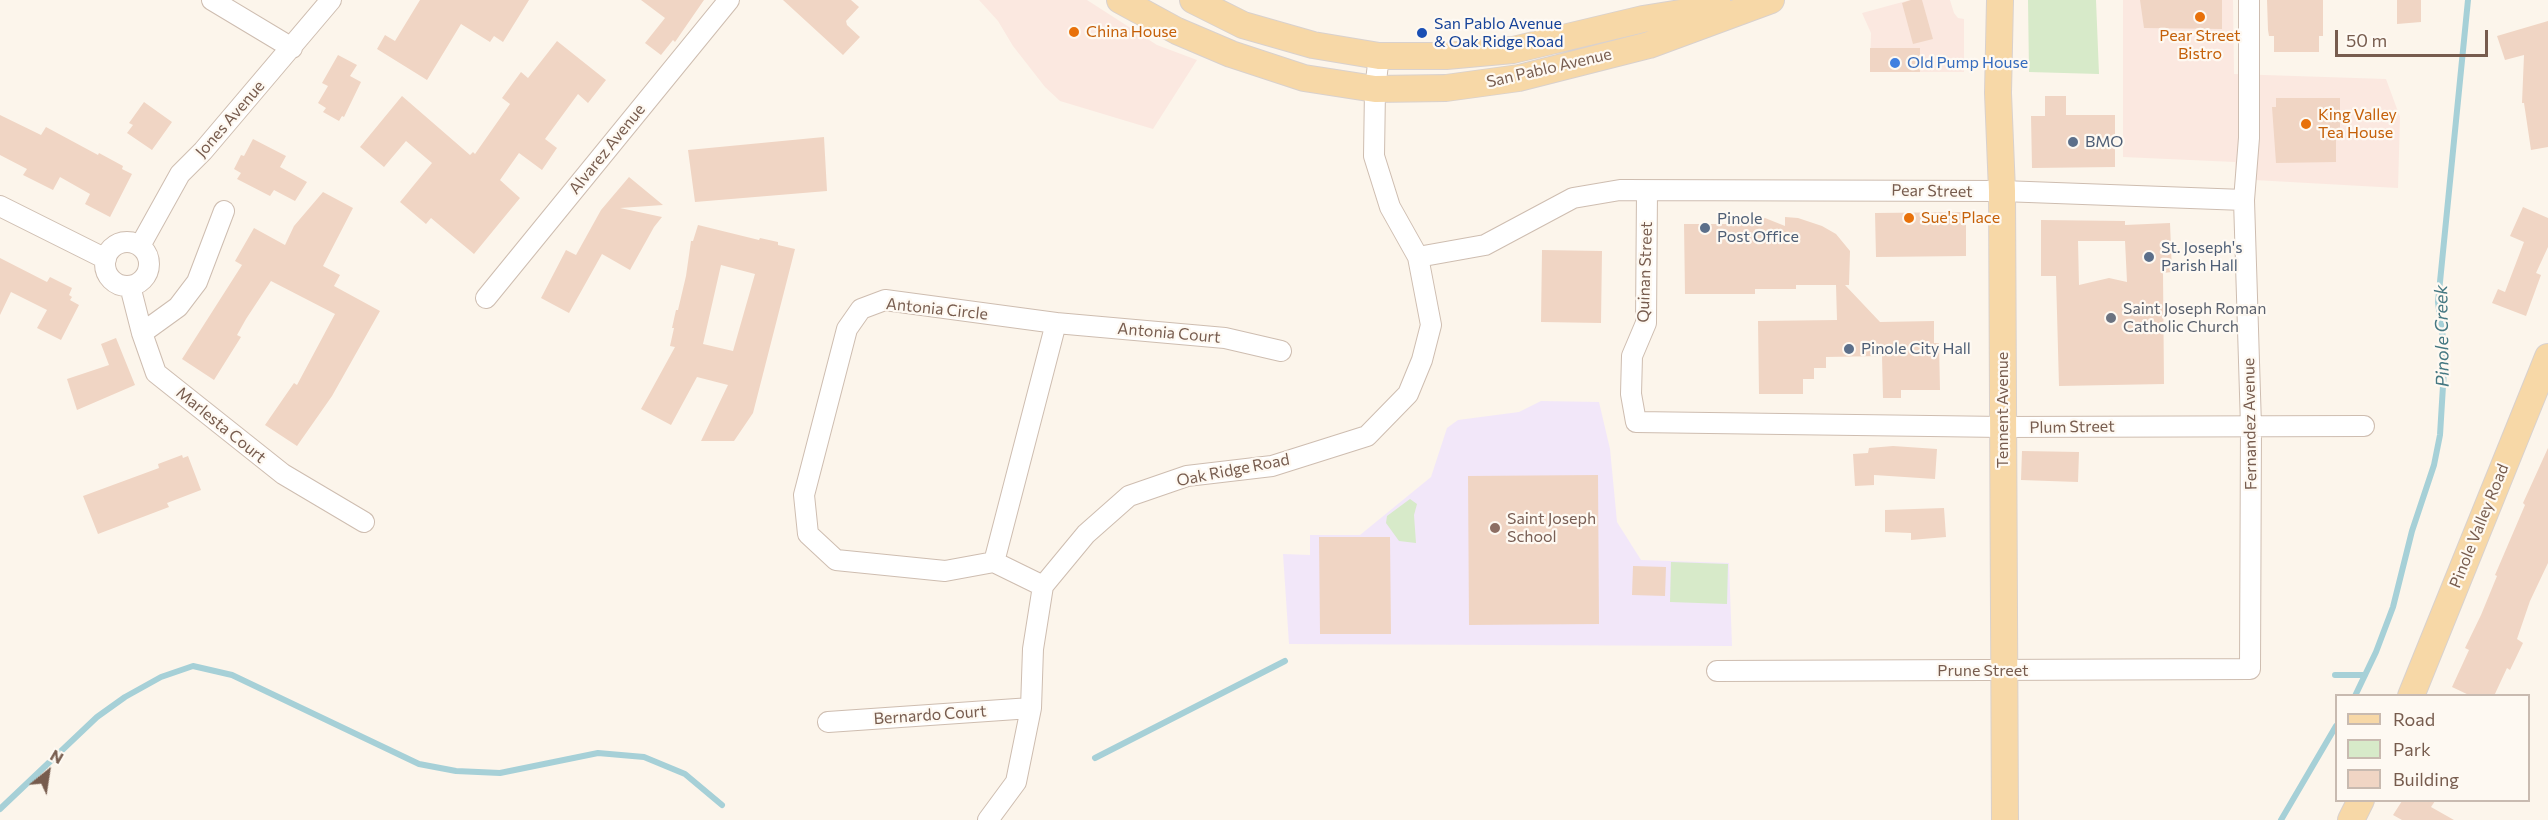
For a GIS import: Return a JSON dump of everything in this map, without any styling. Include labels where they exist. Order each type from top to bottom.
[{"type":"main road","name":"San Pablo Avenue","points":[[1120,0],[1177,31],[1231,54],[1304,78],[1375,89],[1446,88],[1519,78],[1649,45],[1769,0]]},
{"type":"main road","name":"San Pablo Avenue","points":[[1193,0],[1243,25],[1313,45],[1379,56],[1446,56],[1513,50],[1643,19],[1769,0]]},
{"type":"main road","name":"Tennent Avenue","points":[[1994,5],[2002,191],[2005,820]]},
{"type":"main road","name":"Pinole Valley Road","points":[[2412,694],[2548,357]]},
{"type":"main road","points":[[2351,820],[2360,802]]},
{"type":"street","points":[[212,0],[292,48]]},
{"type":"street","name":"Jones Avenue","points":[[140,246],[180,174],[203,152],[331,0]]},
{"type":"street","name":"Alvarez Avenue","points":[[486,298],[729,0]]},
{"type":"street","name":"Fernandez Avenue","points":[[2249,0],[2248,138],[2244,200],[2251,426],[2250,669]]},
{"type":"street","name":"Oak Ridge Road","points":[[1043,586],[1086,534],[1129,496],[1187,476],[1272,466],[1367,436],[1408,394],[1422,360],[1431,325],[1418,257],[1390,207],[1374,156],[1375,89],[1379,56]]},
{"type":"street","name":"Pear Street","points":[[1418,257],[1485,245],[1573,198],[1620,190],[2002,191],[2244,200]]},
{"type":"street","name":"Quinan Street","points":[[1636,422],[1631,394],[1632,356],[1646,323],[1647,191]]},
{"type":"street","points":[[0,206],[106,259]]},
{"type":"street","points":[[142,333],[178,308],[197,282],[224,211]]},
{"type":"street","points":[[131,243],[140,246],[147,255],[149,268],[142,280],[130,286],[116,283],[111,279],[105,266],[109,253],[118,244],[131,243]]},
{"type":"street","name":"Marlesta Court","points":[[130,286],[142,333],[156,373],[283,474],[364,522]]},
{"type":"street","name":"Antonia Circle","points":[[994,562],[945,571],[836,560],[808,534],[804,495],[847,329],[861,309],[885,300],[1056,323]]},
{"type":"street","points":[[988,820],[1016,782],[1031,708],[1034,650],[1043,586],[994,562],[1056,323]]},
{"type":"street","name":"Antonia Court","points":[[1056,323],[1226,338],[1281,351]]},
{"type":"street","name":"Plum Street","points":[[1636,422],[2003,427],[2364,426]]},
{"type":"street","name":"Prune Street","points":[[1717,671],[2250,669]]},
{"type":"street","name":"Bernardo Court","points":[[828,722],[1031,708]]},
{"type":"shaded area","points":[[979,0],[1087,0],[1157,45],[1197,60],[1153,129],[1060,101],[1045,87],[1013,46],[998,21]]},
{"type":"shaded area","points":[[1910,0],[1950,0],[1954,13],[1958,18],[1964,19],[1964,72],[1870,72],[1871,33],[1862,13]]},
{"type":"shaded area","points":[[2123,0],[2233,0],[2234,74],[2386,79],[2400,117],[2398,188],[2236,179],[2235,162],[2123,157]]},
{"type":"shaded area","name":"Saint Joseph School","points":[[1541,401],[1599,402],[1610,449],[1617,522],[1641,560],[1729,563],[1732,646],[1289,644],[1283,554],[1310,555],[1310,535],[1360,535],[1431,477],[1447,428],[1458,420],[1519,412]]},
{"type":"green space","points":[[2028,0],[2096,0],[2099,74],[2029,72]]},
{"type":"green space","points":[[1410,499],[1417,504],[1414,515],[1416,543],[1399,541],[1386,523],[1387,516]]},
{"type":"green space","points":[[1671,562],[1728,564],[1727,604],[1670,602]]},
{"type":"building","points":[[420,0],[529,0],[503,42],[494,36],[490,42],[461,24],[427,80],[377,49],[385,35],[395,41]]},
{"type":"building","points":[[641,0],[704,0],[675,42],[673,40],[661,55],[645,43],[665,18]]},
{"type":"building","points":[[783,0],[851,0],[859,7],[846,21],[847,25],[860,37],[843,55]]},
{"type":"building","points":[[1922,0],[1933,39],[1913,44],[1902,3]]},
{"type":"building","points":[[2140,0],[2222,0],[2222,29],[2144,28]]},
{"type":"building","points":[[2267,0],[2323,0],[2323,36],[2319,36],[2319,52],[2274,52],[2274,36],[2269,36],[2268,30]]},
{"type":"building","points":[[2397,0],[2421,0],[2421,22],[2397,24]]},
{"type":"building","points":[[2548,21],[2548,147],[2531,150],[2524,103],[2522,103],[2524,55],[2505,60],[2497,36]]},
{"type":"building","points":[[557,41],[606,80],[588,103],[578,94],[545,139],[557,148],[542,170],[519,153],[500,180],[520,198],[474,254],[431,218],[426,224],[400,202],[432,163],[406,141],[384,167],[360,147],[402,96],[470,155],[473,152],[475,154],[510,104],[502,98],[521,72],[528,78]]},
{"type":"building","name":"Old Pump House","points":[[1870,48],[1920,48],[1920,72],[1870,72]]},
{"type":"building","points":[[338,55],[357,65],[350,76],[361,82],[344,117],[342,116],[339,121],[323,112],[326,108],[318,103],[328,86],[322,83]]},
{"type":"building","name":"BMO","points":[[2045,96],[2066,96],[2066,115],[2115,115],[2115,167],[2032,168],[2031,116],[2045,116]]},
{"type":"building","name":"King Valley Tea House","points":[[2276,98],[2340,98],[2340,136],[2336,136],[2336,162],[2276,163],[2272,107],[2276,107]]},
{"type":"building","points":[[144,102],[172,122],[152,150],[127,133],[133,125],[129,123]]},
{"type":"building","points":[[0,115],[41,135],[46,127],[123,166],[122,169],[132,174],[110,217],[85,204],[90,194],[60,177],[53,190],[23,175],[27,169],[0,155]]},
{"type":"building","points":[[824,137],[827,191],[695,202],[688,150]]},
{"type":"building","points":[[253,139],[286,156],[280,167],[307,182],[295,201],[274,190],[270,196],[237,179],[241,173],[234,169]]},
{"type":"building","points":[[629,177],[663,205],[620,208],[662,217],[630,270],[602,254],[569,313],[541,298],[566,250],[576,255],[601,210]]},
{"type":"building","points":[[323,192],[353,208],[323,266],[340,275],[334,286],[380,311],[332,396],[297,446],[265,425],[294,383],[297,385],[335,314],[271,281],[246,319],[237,335],[241,337],[214,380],[182,359],[242,265],[235,261],[254,228],[285,245],[294,226]]},
{"type":"building","points":[[2523,207],[2548,218],[2548,247],[2536,273],[2541,275],[2526,316],[2492,303],[2498,289],[2505,292],[2524,242],[2510,236]]},
{"type":"building","points":[[1966,212],[1966,256],[1876,257],[1875,213]]},
{"type":"building","points":[[1785,217],[1798,218],[1822,226],[1836,234],[1850,251],[1849,285],[1845,285],[1880,322],[1934,321],[1934,343],[1939,343],[1940,390],[1901,390],[1901,398],[1883,398],[1882,356],[1826,357],[1826,368],[1814,368],[1814,379],[1803,379],[1803,394],[1759,394],[1758,321],[1837,320],[1836,285],[1796,285],[1796,289],[1755,289],[1755,294],[1685,294],[1684,224],[1752,224],[1765,218],[1785,226]]},
{"type":"building","name":"Saint Joseph Roman Catholic Church","points":[[2041,220],[2125,221],[2125,225],[2170,223],[2172,272],[2163,273],[2164,384],[2059,386],[2056,276],[2041,276]],"holes":[[[2078,241],[2125,241],[2127,282],[2109,278],[2079,285]]]},
{"type":"building","points":[[698,225],[759,240],[760,238],[778,242],[778,245],[795,249],[753,413],[734,441],[701,441],[728,385],[697,377],[671,425],[641,409],[675,347],[670,346],[674,328],[672,328],[686,276],[691,241],[693,241]],"holes":[[[721,265],[755,274],[733,351],[703,344]]]},
{"type":"building","points":[[1542,250],[1602,251],[1601,323],[1541,322]]},
{"type":"building","points":[[0,258],[47,282],[50,277],[72,288],[69,295],[72,297],[70,300],[79,305],[61,340],[37,328],[47,310],[11,292],[0,315]]},
{"type":"building","points":[[116,338],[135,385],[77,410],[67,379],[109,365],[101,344]]},
{"type":"building","points":[[1893,446],[1937,449],[1935,479],[1874,475],[1874,485],[1855,486],[1853,454],[1868,453],[1869,448]]},
{"type":"building","points":[[2548,448],[2548,563],[2530,601],[2517,639],[2523,643],[2510,670],[2507,668],[2495,694],[2467,694],[2452,687],[2469,650],[2465,648],[2481,615],[2497,576],[2495,575],[2525,505],[2523,503]]},
{"type":"building","points":[[2022,451],[2079,452],[2078,482],[2021,480]]},
{"type":"building","points":[[182,455],[183,458],[188,456],[201,490],[167,503],[169,507],[98,534],[83,496],[159,468],[158,464]]},
{"type":"building","points":[[1598,475],[1599,624],[1469,625],[1468,476]]},
{"type":"building","points":[[1944,508],[1946,537],[1911,540],[1911,533],[1885,532],[1885,510]]},
{"type":"building","points":[[1319,537],[1390,537],[1391,634],[1320,634]]},
{"type":"building","points":[[1633,566],[1666,567],[1665,596],[1632,595]]},
{"type":"building","points":[[2401,802],[2434,802],[2431,807],[2454,820],[2402,820],[2393,815]]},
{"type":"waterway","name":"Pinole Creek","points":[[2356,694],[2376,652],[2393,607],[2412,531],[2434,465],[2440,435],[2445,353],[2438,302],[2468,0]]},
{"type":"waterway","points":[[1095,758],[1285,661]]},
{"type":"waterway","points":[[0,809],[97,717],[125,697],[161,677],[193,666],[232,675],[419,764],[456,771],[500,773],[598,753],[644,757],[685,774],[722,805]]},
{"type":"waterway","points":[[2335,675],[2365,675]]},
{"type":"waterway","name":"Pinole Creek","points":[[2281,820],[2335,728]]},
{"type":"place","name":"Pear Street Bistro","points":[[2200,17]]},
{"type":"place","name":"China House","points":[[1074,32]]},
{"type":"place","name":"San Pablo Avenue & Oak Ridge Road","points":[[1422,33]]},
{"type":"place","name":"Old Pump House","points":[[1895,63]]},
{"type":"place","name":"King Valley Tea House","points":[[2306,124]]},
{"type":"place","name":"BMO","points":[[2073,142]]},
{"type":"place","name":"Sue's Place","points":[[1909,218]]},
{"type":"place","name":"Pinole Post Office","points":[[1705,228]]},
{"type":"place","name":"St. Joseph's Parish Hall","points":[[2149,257]]},
{"type":"place","name":"Saint Joseph Roman Catholic Church","points":[[2111,318]]},
{"type":"place","name":"Pinole City Hall","points":[[1849,349]]},
{"type":"place","name":"Saint Joseph School","points":[[1495,528]]}]
